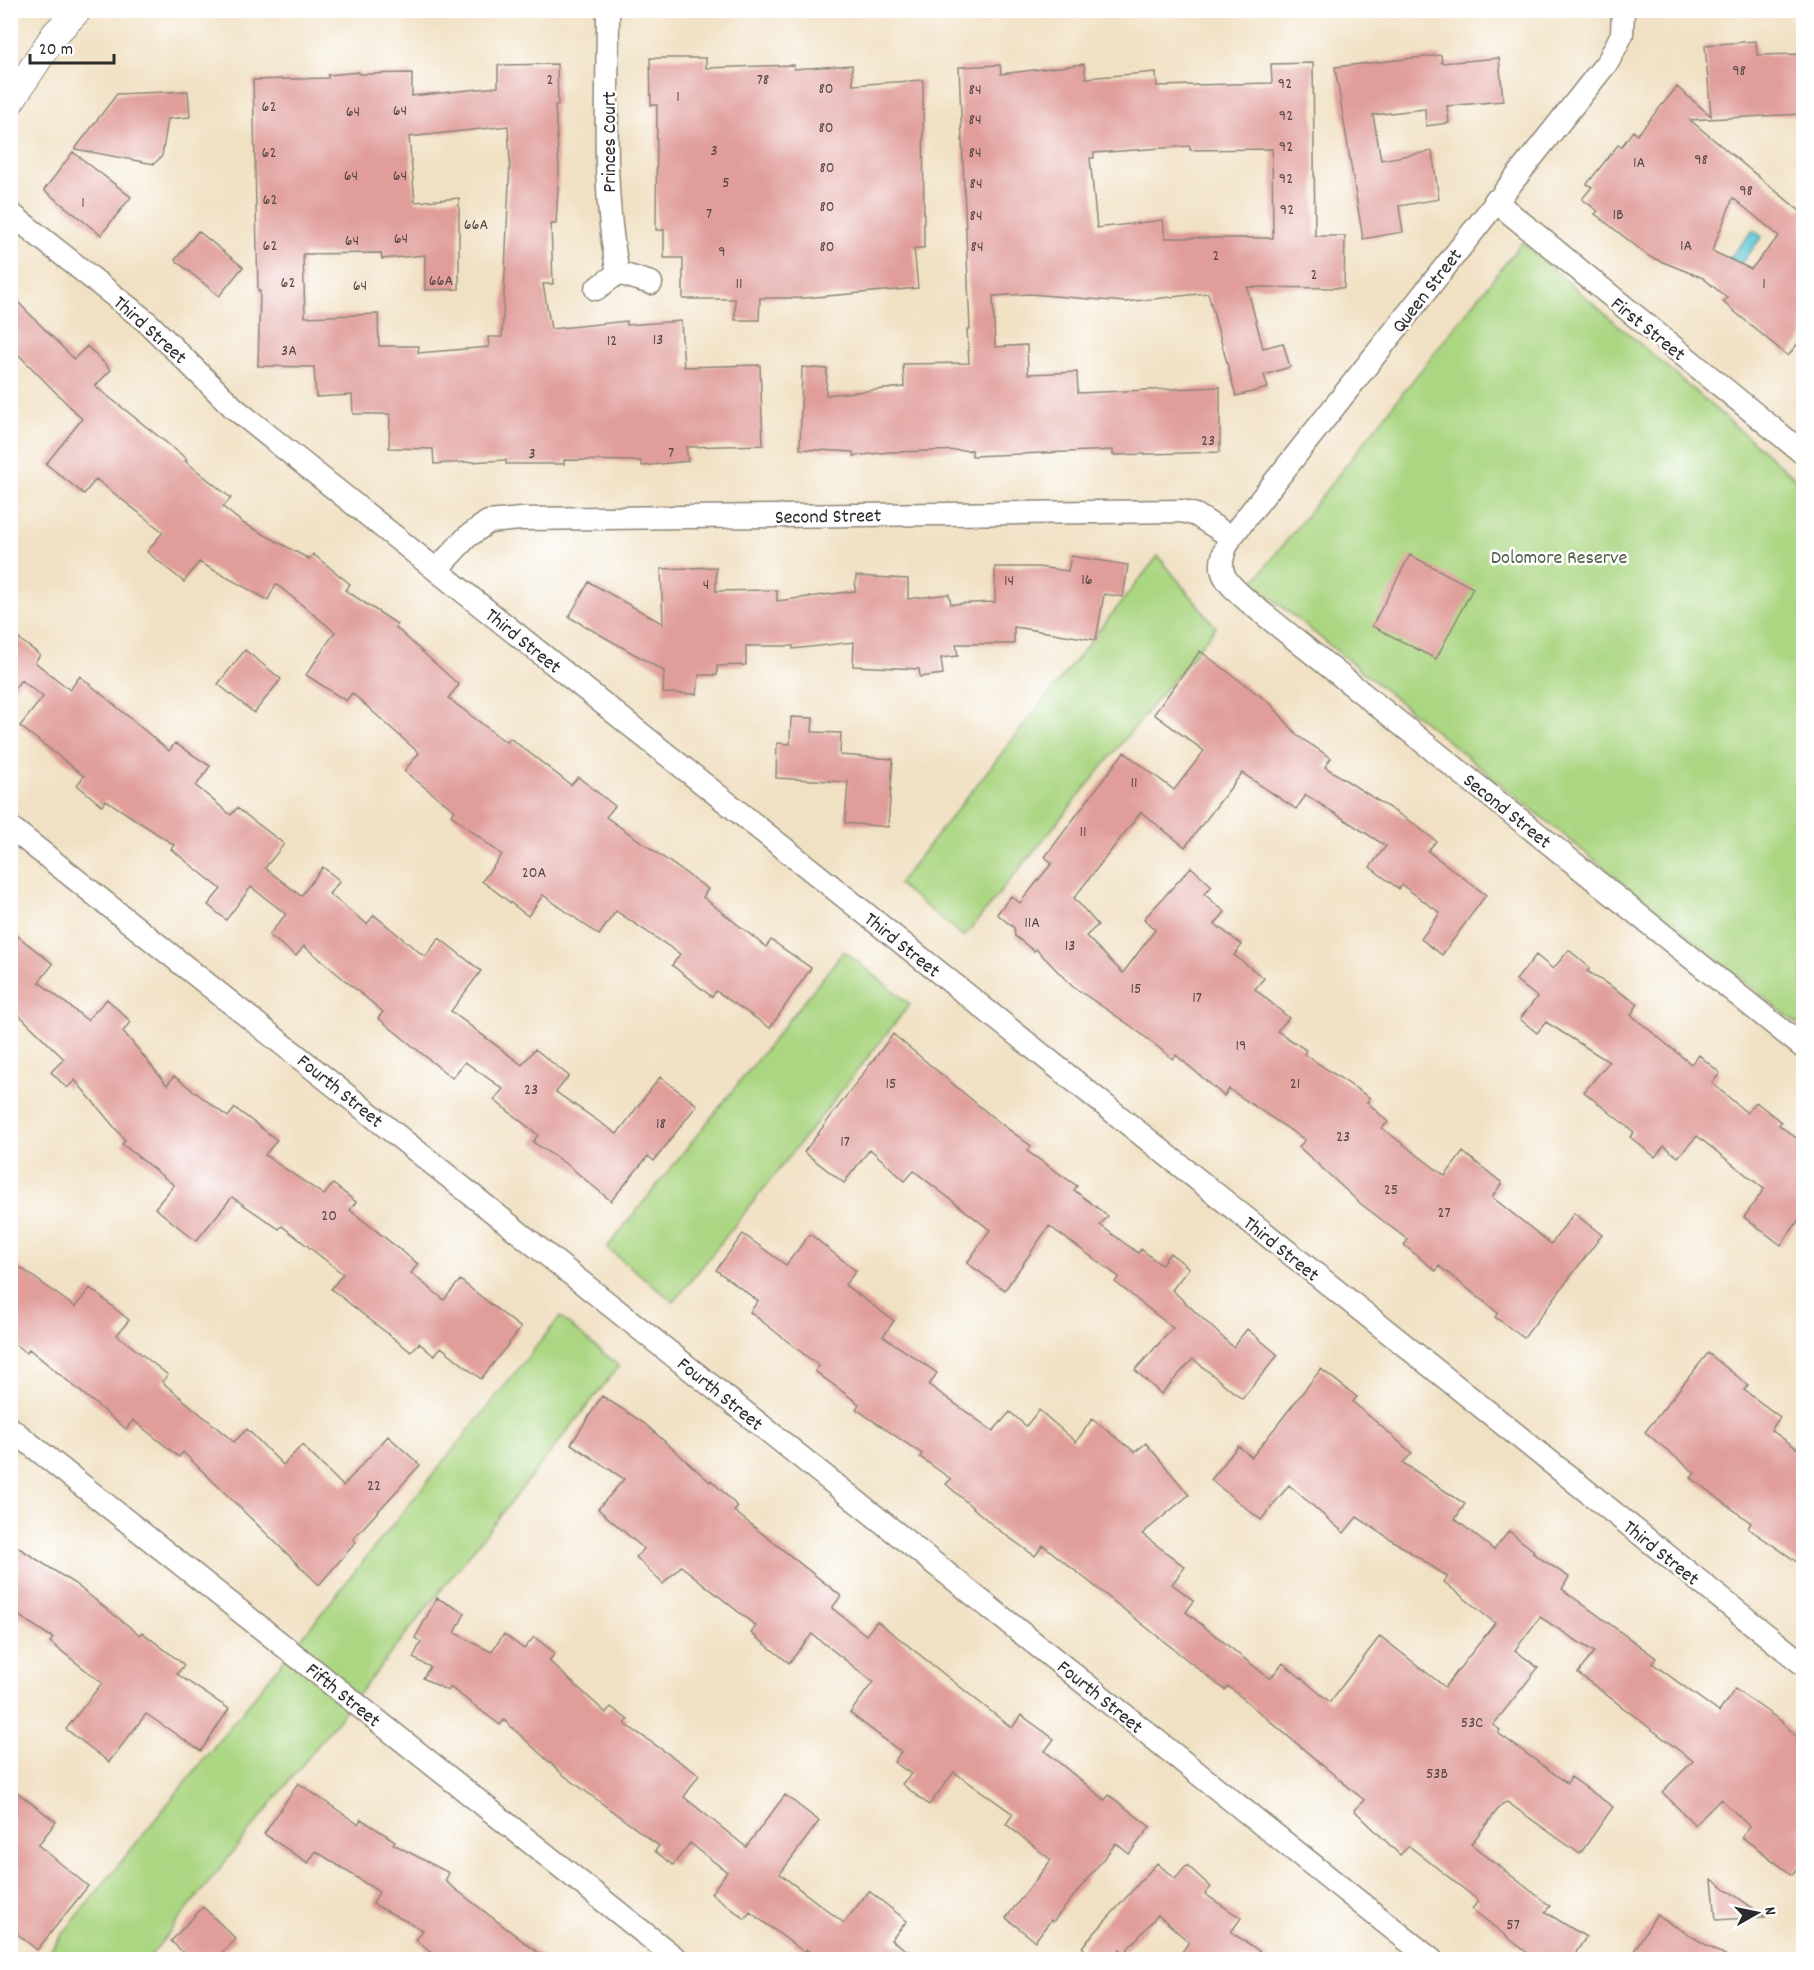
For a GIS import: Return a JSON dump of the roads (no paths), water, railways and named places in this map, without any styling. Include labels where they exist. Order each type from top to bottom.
[{"type":"street","points":[[10,102],[55,34],[78,10]]},
{"type":"street","name":"Princes Court","points":[[608,10],[606,181],[608,216],[618,273]]},
{"type":"street","name":"Queen Street","points":[[1221,566],[1222,553],[1231,537],[1613,54],[1622,33],[1623,10]]},
{"type":"street","name":"First Street","points":[[1495,201],[1803,454]]},
{"type":"street","name":"Third Street","points":[[10,213],[147,322],[234,408],[1803,1665]]},
{"type":"street","points":[[596,289],[618,273],[651,283]]},
{"type":"street","name":"Second Street","points":[[436,570],[467,537],[488,522],[521,519],[1182,511],[1196,516],[1231,537]]},
{"type":"street","name":"Second Street","points":[[1221,566],[1226,581],[1250,603],[1803,1048]]},
{"type":"street","name":"Fourth Street","points":[[10,827],[1432,1959]]},
{"type":"street","name":"Fifth Street","points":[[10,1428],[678,1959]]},
{"type":"water","points":[[1753,230],[1762,237],[1738,267],[1729,259]]},
{"type":"park label","name":"Dolomore Reserve","points":[[1559,556]]}]
